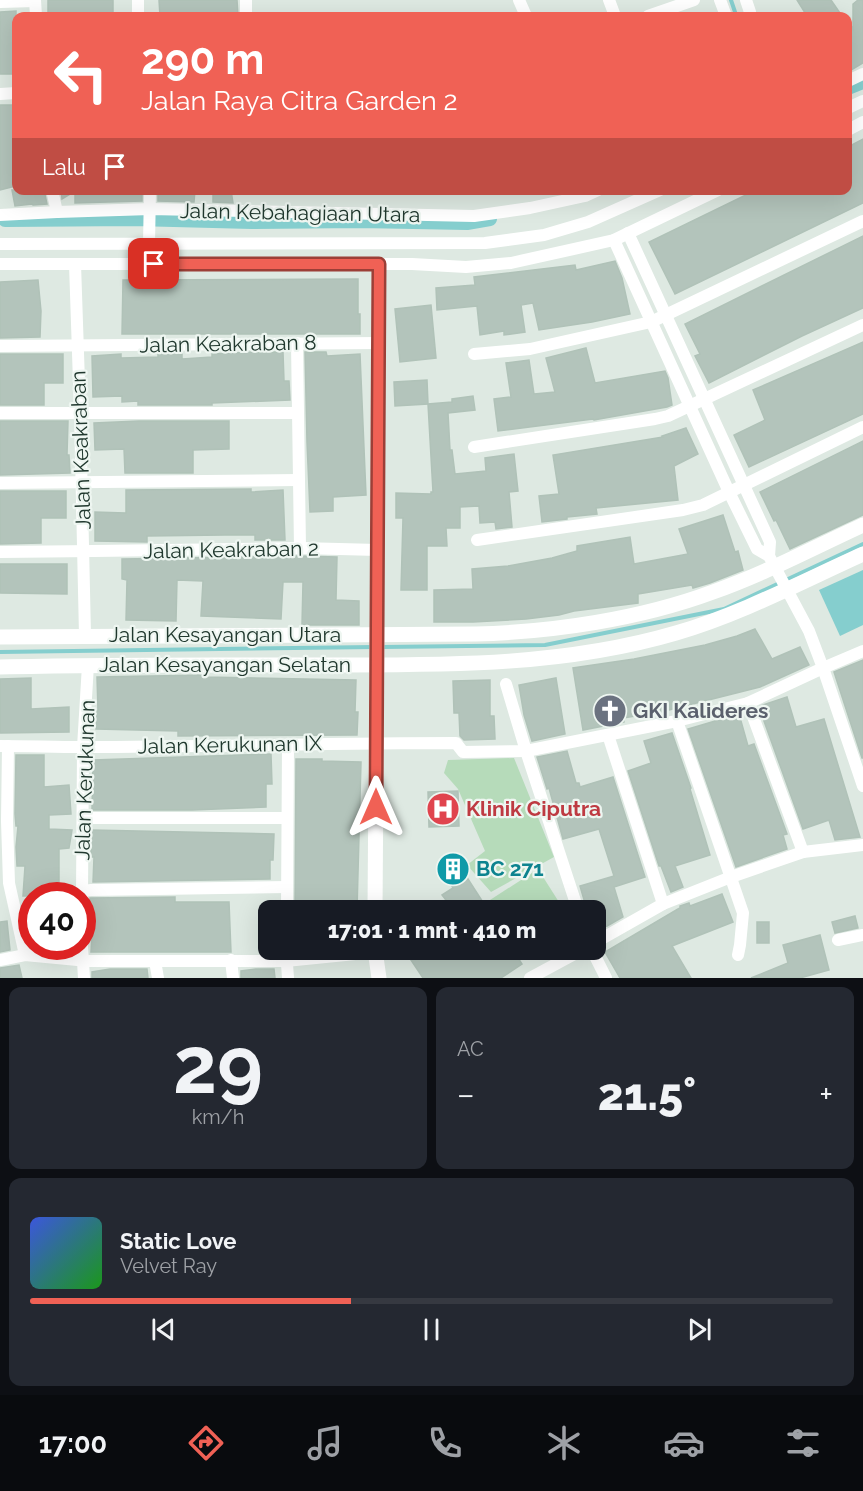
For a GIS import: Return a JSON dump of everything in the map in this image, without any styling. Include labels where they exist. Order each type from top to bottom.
[{"type":"street","points":[[660,12],[694,0]]},
{"type":"street","points":[[0,2],[35,1]]},
{"type":"street","points":[[53,195],[57,212]]},
{"type":"street","points":[[149,244],[150,195]]},
{"type":"street","name":"Jalan Kebahagiaan Utara","points":[[0,215],[150,209],[474,216],[530,208],[587,195]]},
{"type":"street","points":[[0,244],[485,243],[544,235],[588,222],[649,195]]},
{"type":"street","points":[[0,264],[412,264],[466,267],[511,263],[614,240],[708,195]]},
{"type":"street","points":[[474,354],[530,349],[651,322],[863,222]]},
{"type":"street","points":[[628,233],[770,542],[774,564],[809,631],[863,786]]},
{"type":"street","points":[[614,240],[757,549],[774,564]]},
{"type":"street","name":"Jalan Keakraban","points":[[75,264],[85,636]]},
{"type":"street","points":[[375,900],[379,264]]},
{"type":"street","points":[[474,447],[668,416],[863,325]]},
{"type":"street","points":[[297,343],[300,548]]},
{"type":"street","name":"Jalan Keakraban 8","points":[[0,346],[379,344]]},
{"type":"street","points":[[0,413],[298,413]]},
{"type":"street","points":[[477,540],[683,510],[703,505],[863,427]]},
{"type":"street","points":[[0,483],[298,480]]},
{"type":"street","name":"Jalan Kesayangan Utara","points":[[0,637],[377,637],[535,631],[626,616],[685,602],[713,592],[863,525]]},
{"type":"street","name":"Jalan Keakraban 2","points":[[0,552],[300,548],[378,550]]},
{"type":"street","name":"Jalan Kesayangan Selatan","points":[[0,667],[88,664],[501,663],[556,657],[674,633],[716,620],[863,554]]},
{"type":"street","points":[[526,751],[677,721],[748,703],[863,651]]},
{"type":"street","name":"Jalan Kerukunan","points":[[82,882],[83,747],[88,664]]},
{"type":"street","points":[[506,684],[575,900]]},
{"type":"street","points":[[748,703],[803,852]]},
{"type":"street","points":[[677,721],[743,913],[738,955]]},
{"type":"street","points":[[608,735],[663,904]]},
{"type":"street","name":"Jalan Kerukunan IX","points":[[4,746],[288,746],[456,743],[463,753],[526,751]]},
{"type":"street","points":[[4,746],[3,821],[9,883],[18,924]]},
{"type":"street","points":[[287,900],[288,746]]},
{"type":"street","points":[[83,818],[287,818]]},
{"type":"street","points":[[606,936],[663,904],[731,877],[803,852],[863,845]]},
{"type":"street","points":[[96,890],[287,887]]},
{"type":"street","points":[[838,940],[863,935]]},
{"type":"street","points":[[0,960],[18,956]]},
{"type":"street","points":[[72,960],[231,960],[258,958]]},
{"type":"street","points":[[231,960],[232,978]]},
{"type":"street","points":[[286,960],[288,978]]},
{"type":"street","points":[[377,960],[380,978]]},
{"type":"street","points":[[530,978],[563,960]]},
{"type":"street","points":[[597,960],[606,978]]},
{"type":"street","points":[[82,961],[84,978]]},
{"type":"street","points":[[155,961],[158,978]]},
{"type":"green space","points":[[514,758],[554,857],[491,892],[467,865],[485,851],[458,789],[444,773],[448,760]]},
{"type":"green space","points":[[538,869],[558,900],[490,900]]},
{"type":"water","points":[[863,570],[863,625],[840,636],[819,590]]},
{"type":"building","points":[[48,0],[113,0],[113,12],[48,12]]},
{"type":"building","points":[[159,0],[237,0],[238,12],[160,12]]},
{"type":"building","points":[[797,0],[831,0],[839,12],[804,12]]},
{"type":"building","points":[[858,0],[863,0],[863,63],[852,70],[852,27],[853,29],[853,4]]},
{"type":"building","points":[[16,11],[12,12],[12,74],[0,74],[0,12]]},
{"type":"building","points":[[0,105],[12,105],[12,187],[0,190]]},
{"type":"building","points":[[863,139],[863,203],[675,294],[649,242],[746,195],[852,195],[852,145]]},
{"type":"building","points":[[13,195],[45,195],[47,204],[32,204],[15,206]]},
{"type":"building","points":[[75,195],[142,195],[142,201],[75,203]]},
{"type":"building","points":[[158,195],[195,195],[194,202],[158,201]]},
{"type":"building","points":[[213,195],[232,195],[233,203],[213,202]]},
{"type":"building","points":[[863,236],[863,308],[709,383],[695,356],[700,354],[685,324]]},
{"type":"building","points":[[615,261],[622,278],[630,314],[539,330],[533,303],[521,305],[525,332],[504,335],[504,331],[480,335],[477,306],[437,310],[436,288],[475,285],[474,277],[575,265],[576,270]]},
{"type":"building","points":[[358,279],[360,334],[122,334],[123,280]]},
{"type":"building","points":[[38,280],[41,311],[40,337],[0,338],[0,282]]},
{"type":"building","points":[[431,305],[436,358],[400,362],[395,309]]},
{"type":"building","points":[[863,342],[863,414],[749,467],[734,435],[765,420],[753,390]]},
{"type":"building","points":[[586,348],[595,383],[665,371],[672,405],[594,420],[498,431],[494,399],[511,397],[506,363],[529,360],[534,394],[555,392],[546,358]]},
{"type":"building","points":[[283,352],[284,381],[289,381],[290,400],[212,403],[212,405],[138,405],[138,401],[122,402],[122,396],[93,397],[92,356],[121,354],[121,358],[158,357],[158,353],[182,353],[182,359],[212,357],[212,354]]},
{"type":"building","points":[[305,352],[326,352],[327,356],[360,354],[366,495],[333,497],[333,511],[310,512]]},
{"type":"building","points":[[0,354],[63,354],[63,383],[44,383],[44,405],[0,405]]},
{"type":"building","points":[[427,380],[428,404],[395,406],[394,382]]},
{"type":"building","points":[[473,396],[475,410],[448,413],[450,450],[452,450],[455,474],[486,471],[485,458],[514,454],[518,491],[509,492],[512,527],[496,529],[495,522],[480,523],[479,506],[460,507],[460,528],[446,528],[447,546],[427,546],[427,590],[401,590],[403,518],[396,518],[396,493],[431,494],[433,492],[428,404],[452,402],[452,399]]},
{"type":"building","points":[[0,421],[68,421],[67,455],[69,455],[70,473],[0,475]]},
{"type":"building","points":[[229,421],[229,449],[193,450],[193,473],[125,473],[124,449],[95,450],[94,423]]},
{"type":"building","points":[[686,428],[698,454],[674,466],[678,500],[596,508],[597,514],[542,522],[539,496],[559,494],[553,455],[663,437]]},
{"type":"building","points":[[863,441],[863,515],[790,549],[760,492]]},
{"type":"building","points":[[251,489],[251,492],[283,490],[285,540],[255,540],[255,535],[225,535],[147,536],[147,542],[95,541],[95,512],[126,513],[126,490]]},
{"type":"building","points":[[0,491],[66,491],[66,518],[41,518],[41,543],[0,544]]},
{"type":"building","points":[[723,515],[743,570],[710,583],[693,588],[692,585],[638,594],[638,603],[559,615],[473,622],[434,622],[434,590],[473,589],[472,569],[508,566],[552,558],[577,551],[577,546],[630,537],[634,564],[688,554],[679,529]]},
{"type":"building","points":[[337,557],[336,600],[359,601],[359,625],[302,625],[303,582],[283,582],[281,619],[201,616],[203,581],[177,580],[176,621],[126,620],[127,580],[122,579],[122,559]]},
{"type":"building","points":[[0,564],[67,564],[67,594],[0,593]]},
{"type":"building","points":[[755,629],[772,659],[800,647],[809,665],[760,687],[661,712],[623,718],[624,722],[583,730],[573,668],[705,645]]},
{"type":"building","points":[[863,660],[863,758],[862,758],[834,672]]},
{"type":"building","points":[[205,675],[205,677],[356,680],[357,735],[178,736],[178,731],[96,729],[97,677]]},
{"type":"building","points":[[31,678],[31,709],[69,707],[69,732],[0,733],[0,679]]},
{"type":"building","points":[[556,678],[565,734],[532,741],[524,715],[519,685]]},
{"type":"building","points":[[490,680],[490,716],[494,716],[495,739],[464,740],[460,736],[459,713],[454,713],[453,681]]},
{"type":"building","points":[[787,697],[796,727],[824,719],[860,837],[835,840],[829,820],[803,829],[760,710],[760,706]]},
{"type":"building","points":[[739,714],[748,746],[754,744],[787,834],[783,835],[787,849],[736,867],[688,729]]},
{"type":"building","points":[[672,733],[710,855],[675,866],[683,887],[671,892],[661,866],[659,866],[628,771],[651,763],[644,741]]},
{"type":"building","points":[[567,751],[576,783],[579,783],[580,787],[613,777],[645,877],[614,887],[623,917],[607,926],[606,900],[584,900],[580,886],[614,876],[599,829],[563,839],[549,788],[547,789],[537,757]]},
{"type":"building","points":[[271,754],[272,784],[266,784],[266,807],[92,810],[93,760]]},
{"type":"building","points":[[16,755],[44,755],[44,787],[69,785],[71,814],[49,815],[49,829],[72,830],[69,848],[59,849],[59,882],[24,882],[25,866],[17,866],[18,826],[16,826]]},
{"type":"building","points":[[296,759],[361,762],[357,900],[295,900]]},
{"type":"building","name":"Klinik Ciputra","points":[[458,791],[459,826],[429,827],[428,792]]},
{"type":"building","points":[[91,830],[274,834],[270,879],[93,882],[94,857],[91,857]]},
{"type":"building","points":[[457,862],[482,900],[446,900],[442,895],[453,888],[443,870]]},
{"type":"building","points":[[722,894],[733,922],[672,946],[691,978],[620,978],[606,951],[680,906],[689,903],[690,906]]},
{"type":"building","points":[[175,897],[175,902],[229,902],[231,952],[96,952],[96,898]]},
{"type":"building","points":[[855,916],[858,928],[835,933],[832,922]]},
{"type":"building","points":[[7,921],[10,950],[0,952],[0,922]]},
{"type":"building","points":[[757,922],[769,922],[769,943],[757,943]]},
{"type":"building","points":[[820,935],[829,970],[800,978],[751,978],[788,963],[783,945]]},
{"type":"building","points":[[411,960],[519,960],[522,964],[501,978],[423,978]]},
{"type":"building","points":[[19,965],[22,978],[0,978],[0,968]]},
{"type":"building","points":[[110,969],[147,969],[148,978],[92,978],[92,972]]},
{"type":"building","points":[[274,969],[275,978],[241,978],[241,971]]},
{"type":"waterway","points":[[731,0],[735,12]]},
{"type":"waterway","points":[[852,86],[863,82]]},
{"type":"waterway","points":[[5,220],[135,219],[467,223],[490,219]]},
{"type":"waterway","points":[[382,647],[545,645],[724,609],[863,544]]},
{"type":"waterway","points":[[0,652],[374,647]]},
{"type":"place","name":"GKI Kalideres","points":[[610,711]]},
{"type":"place","name":"Klinik Ciputra","points":[[443,809]]},
{"type":"place","name":"BC 271","points":[[453,869]]},
{"type":"route","points":[[154,264],[379,264],[376,807]]}]
